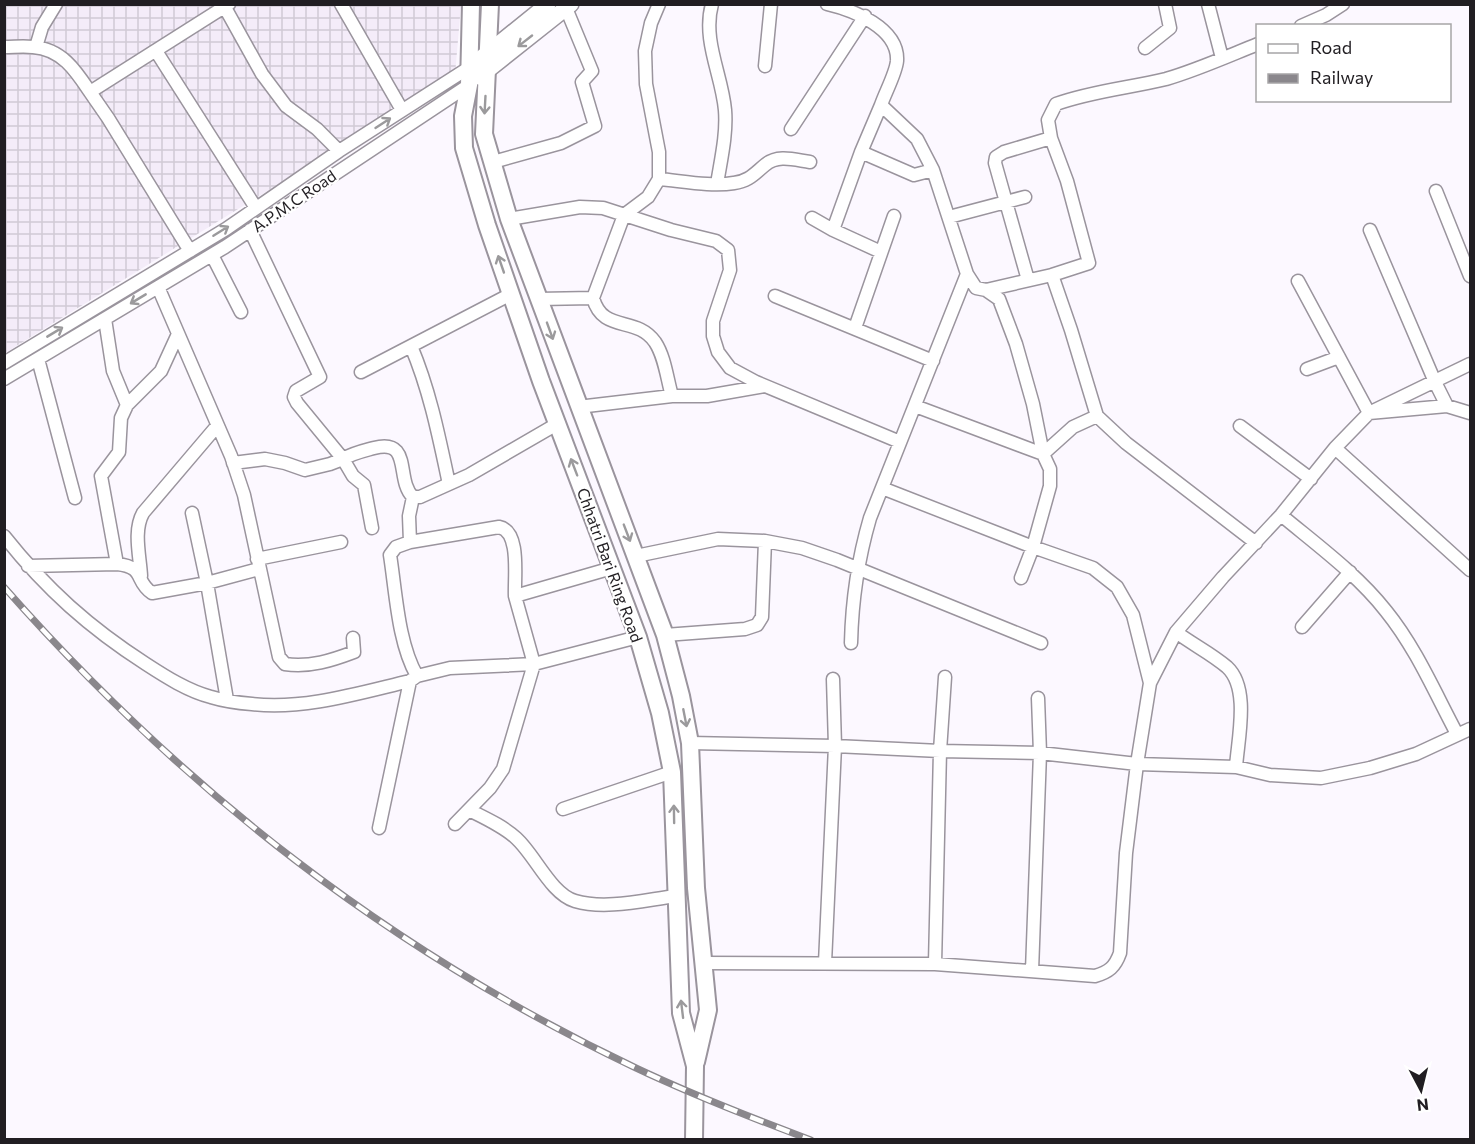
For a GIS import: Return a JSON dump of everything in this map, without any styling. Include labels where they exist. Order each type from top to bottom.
[{"type":"main road","name":"Chhatri Bari Ring Road","points":[[471,4],[469,85],[463,116],[464,148],[511,294],[557,424],[638,637],[660,713],[672,772],[681,1013],[695,1066],[694,1140]]},
{"type":"main road","points":[[490,4],[484,134],[509,219],[665,635],[681,696],[690,743],[696,888],[708,1010],[695,1066]]},
{"type":"street","points":[[36,46],[42,27],[56,4]]},
{"type":"street","points":[[341,4],[402,110]]},
{"type":"street","name":"A.P.M.C Road","points":[[4,363],[190,251],[470,67],[548,4]]},
{"type":"street","points":[[659,4],[651,23],[645,51],[646,84],[659,152],[659,179],[648,197],[624,214],[593,298],[596,310],[605,319],[635,327],[654,340],[662,356],[672,396]]},
{"type":"street","points":[[712,4],[709,27],[711,44],[725,111],[725,133],[717,184]]},
{"type":"street","points":[[765,66],[771,4]]},
{"type":"street","points":[[827,4],[865,16],[889,38],[896,48],[897,63],[833,230]]},
{"type":"street","points":[[1145,48],[1170,28],[1165,4]]},
{"type":"street","points":[[1208,4],[1222,58]]},
{"type":"street","points":[[1305,24],[1326,15],[1343,4]]},
{"type":"street","points":[[90,92],[225,5],[262,74],[286,106],[317,129],[339,151]]},
{"type":"street","points":[[493,162],[561,143],[595,126],[582,82],[592,71],[569,6]]},
{"type":"street","name":"A.P.M.C Road","points":[[4,379],[250,230],[469,85],[569,6]]},
{"type":"street","points":[[791,129],[865,16]]},
{"type":"street","points":[[986,290],[1089,263],[1067,181],[1051,138],[1048,120],[1056,104],[1076,97],[1168,78],[1256,44]]},
{"type":"street","points":[[4,46],[36,46],[61,56],[73,66],[190,251]]},
{"type":"street","points":[[156,51],[256,208]]},
{"type":"street","points":[[881,105],[917,139],[933,170],[967,274],[976,288],[986,290],[999,299],[1016,344],[1033,404],[1043,454],[1050,469],[1050,486],[1033,547],[1021,578]]},
{"type":"street","points":[[1028,280],[995,169],[996,157],[1004,152],[1051,138]]},
{"type":"street","points":[[861,152],[914,175],[933,170]]},
{"type":"street","points":[[659,179],[732,184],[748,180],[765,164],[774,160],[787,158],[810,162]]},
{"type":"street","points":[[1436,191],[1470,276]]},
{"type":"street","points":[[949,217],[1025,197]]},
{"type":"street","points":[[509,219],[580,207],[603,208],[671,231],[716,241],[728,250],[730,270],[713,321],[714,336],[718,352],[730,369],[900,442]]},
{"type":"street","points":[[855,328],[894,216]]},
{"type":"street","points":[[812,218],[881,252]]},
{"type":"street","points":[[250,230],[320,377],[296,391],[294,397],[343,459],[353,476],[364,485],[372,528]]},
{"type":"street","points":[[1370,230],[1447,405]]},
{"type":"street","points":[[212,255],[241,312]]},
{"type":"street","points":[[851,643],[852,600],[865,535],[967,274]]},
{"type":"street","points":[[1052,274],[1097,416],[1126,443],[1256,543]]},
{"type":"street","points":[[1298,280],[1369,413]]},
{"type":"street","points":[[158,287],[233,463],[244,495],[279,657],[285,664],[294,666],[330,661],[354,652],[353,638]]},
{"type":"street","points":[[361,372],[511,294]]},
{"type":"street","points":[[775,296],[933,361]]},
{"type":"street","points":[[538,299],[593,298]]},
{"type":"street","points":[[105,319],[111,364],[127,405]]},
{"type":"street","points":[[117,564],[101,476],[119,452],[121,418],[127,405],[161,371],[178,334]]},
{"type":"street","points":[[411,346],[434,414],[449,484]]},
{"type":"street","points":[[1307,369],[1339,357]]},
{"type":"street","points":[[38,359],[75,498]]},
{"type":"street","points":[[703,963],[935,964],[1095,976],[1107,972],[1115,965],[1120,953],[1126,853],[1150,683],[1176,632],[1281,515],[1335,448],[1369,413],[1470,364]]},
{"type":"street","points":[[578,407],[672,396],[706,396],[766,386]]},
{"type":"street","points":[[1369,413],[1447,405],[1470,413]]},
{"type":"street","points":[[915,406],[1043,454]]},
{"type":"street","points":[[1043,454],[1073,427],[1097,416]]},
{"type":"street","points":[[233,463],[265,459],[305,470],[330,464],[351,454],[383,446],[392,447],[399,454],[408,492],[413,497],[420,497],[490,464],[557,424]]},
{"type":"street","points":[[142,580],[139,521],[143,513],[217,426]]},
{"type":"street","points":[[1240,426],[1311,479]]},
{"type":"street","points":[[1335,448],[1470,570]]},
{"type":"street","points":[[882,488],[1093,568],[1117,587],[1133,615],[1150,683]]},
{"type":"street","points":[[410,542],[409,516],[413,497]]},
{"type":"street","points":[[192,513],[207,583],[227,700]]},
{"type":"street","points":[[1281,515],[1350,572],[1386,610],[1408,642],[1457,734]]},
{"type":"street","points":[[379,828],[413,679],[390,555],[396,547],[410,542],[499,527],[506,528],[510,533],[515,554],[515,596],[534,664],[503,769],[490,788],[455,824]]},
{"type":"street","points":[[4,536],[28,566],[84,621],[173,681],[210,697],[227,700],[253,704],[319,701],[450,668],[534,664],[638,637]]},
{"type":"street","points":[[636,556],[718,539],[765,541],[802,548],[1041,643]]},
{"type":"street","points":[[665,635],[746,629],[756,625],[762,617],[765,541]]},
{"type":"street","points":[[28,566],[128,565],[136,569],[146,589],[152,593],[207,583],[258,564],[341,542]]},
{"type":"street","points":[[515,596],[612,568]]},
{"type":"street","points":[[1302,627],[1350,572]]},
{"type":"street","points":[[1176,632],[1227,667],[1237,679],[1241,701],[1236,767]]},
{"type":"street","points":[[935,964],[940,752],[945,677]]},
{"type":"street","points":[[825,963],[835,746],[833,679]]},
{"type":"street","points":[[1032,971],[1040,753],[1038,698]]},
{"type":"street","points":[[690,743],[835,746],[940,752],[1040,753],[1137,764],[1236,767],[1270,775],[1321,778],[1370,768],[1416,754],[1470,729]]},
{"type":"street","points":[[563,809],[672,772]]},
{"type":"street","points":[[469,810],[500,826],[516,838],[534,856],[560,892],[573,901],[611,904],[676,896]]},
{"type":"shaded area","points":[[5,5],[461,5],[455,75],[5,353]]},
{"type":"railway","points":[[4,587],[144,732],[218,798],[295,860],[375,918],[459,972],[546,1022],[636,1068],[723,1106],[811,1140]]}]
